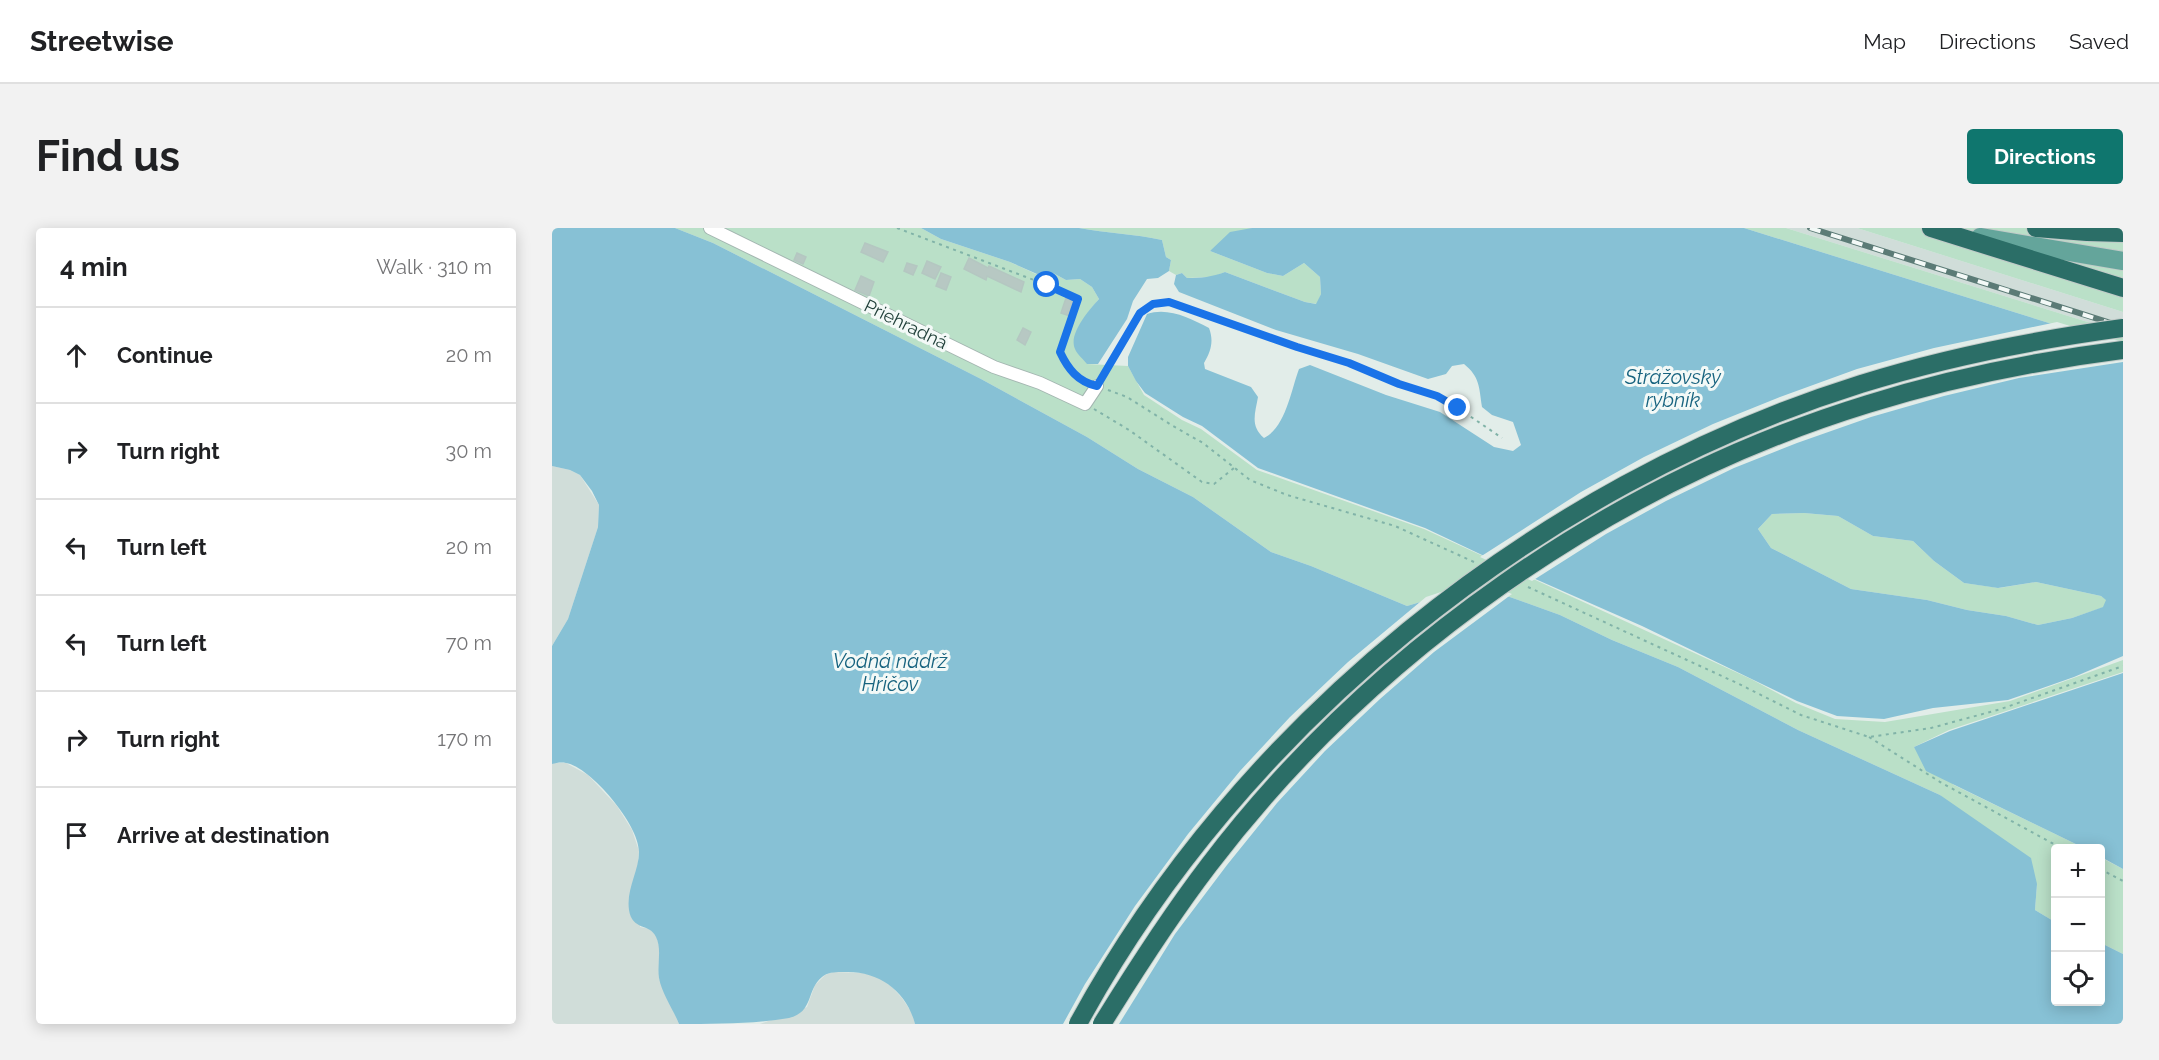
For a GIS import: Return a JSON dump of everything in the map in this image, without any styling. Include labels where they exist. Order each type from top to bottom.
[{"type":"highway","points":[[1933,228],[2123,288]]},
{"type":"highway","points":[[2036,228],[2123,233]]},
{"type":"highway","points":[[1078,1024],[1117,959],[1158,898],[1231,805],[1276,754],[1322,707],[1410,628],[1459,590],[1521,547],[1584,507],[1649,472],[1718,439],[1859,384],[1954,358],[2040,340],[2123,328]]},
{"type":"highway","points":[[1102,1024],[1189,891],[1247,818],[1290,769],[1336,723],[1424,645],[1505,583],[1564,544],[1659,490],[1726,458],[1865,405],[1933,385],[2004,369],[2123,350]]},
{"type":"main road","points":[[1933,228],[2123,261]]},
{"type":"main road","points":[[1977,228],[2123,254]]},
{"type":"street","name":"Priehradná","points":[[710,228],[994,367],[1040,383],[1085,404]]},
{"type":"street","points":[[1085,404],[1097,386]]},
{"type":"path","points":[[897,228],[1078,299],[1060,352],[1068,369],[1084,383],[1127,397],[1203,443],[1250,480],[1287,495],[1395,526],[1479,564]]},
{"type":"path","points":[[1097,386],[1140,313],[1153,304],[1169,302],[1349,363],[1399,384],[1437,396],[1502,438]]},
{"type":"path","points":[[1085,404],[1129,430],[1202,482],[1214,484],[1234,468]]},
{"type":"path","points":[[1521,583],[1801,715],[1869,737],[1940,782],[2052,844]]},
{"type":"path","points":[[1869,737],[1931,728],[2001,709],[2123,666]]},
{"type":"path","points":[[2105,872],[2123,881]]},
{"type":"shaded area","points":[[1786,228],[1857,228],[2123,312],[2123,333]]},
{"type":"shaded area","points":[[552,466],[580,475],[599,505],[598,527],[568,619],[552,646]]},
{"type":"shaded area","points":[[566,763],[588,775],[617,806],[632,830],[639,851],[640,927],[650,929],[656,935],[659,945],[659,978],[679,1024],[552,1024],[552,764]]},
{"type":"shaded area","points":[[833,972],[863,973],[878,977],[902,998],[912,1013],[915,1024],[760,1024],[807,1007],[815,985],[825,975]]},
{"type":"green space","points":[[675,228],[921,228],[941,239],[1010,262],[1036,274],[1053,273],[1066,280],[1080,279],[1092,287],[1099,299],[1084,320],[1087,364],[1128,366],[1144,395],[1182,420],[1201,429],[1257,470],[1424,529],[1751,679],[1796,703],[1835,719],[1885,722],[2010,701],[2123,660],[2123,672],[1949,730],[1914,747],[1954,785],[2076,844],[2051,844],[2051,920],[2035,910],[2037,884],[1940,795],[1798,730],[1678,667],[1612,640],[1560,615],[1507,596],[1444,595],[1407,606],[1271,552],[1193,497],[1138,469],[1087,437],[981,379],[713,243]]},
{"type":"green space","points":[[1079,228],[1252,228],[1210,251],[1267,273],[1283,276],[1304,263],[1320,277],[1321,294],[1317,304],[1305,302],[1225,272],[1213,277],[1187,278],[1182,273],[1176,275],[1169,271],[1171,260],[1166,257],[1162,240]]},
{"type":"green space","points":[[1744,228],[1786,228],[2123,333],[2123,346]]},
{"type":"green space","points":[[1857,228],[2123,228],[2123,312]]},
{"type":"green space","points":[[1804,513],[1838,516],[1873,536],[1913,541],[1934,561],[1964,583],[1999,588],[2036,582],[2101,596],[2107,600],[2104,607],[2072,618],[2038,625],[1927,600],[1851,589],[1771,548],[1758,529],[1772,514]]},
{"type":"green space","points":[[2105,860],[2123,869],[2123,954],[2105,945]]},
{"type":"water","name":"Vodná nádrž Hričov","points":[[552,228],[675,228],[713,243],[981,379],[1087,437],[1138,469],[1193,497],[1271,552],[1407,606],[1444,595],[1507,596],[1560,615],[1612,640],[1678,667],[1798,730],[1940,795],[2031,858],[2037,884],[2035,910],[2051,920],[2051,1006],[2105,1006],[2105,945],[2123,954],[2123,1024],[915,1024],[906,1002],[890,986],[871,976],[841,972],[822,977],[802,1011],[789,1018],[749,1023],[679,1024],[660,984],[659,946],[656,937],[650,930],[634,921],[629,910],[629,895],[639,852],[632,828],[612,799],[588,775],[566,763],[552,764],[552,646],[568,619],[598,527],[599,505],[580,475],[552,466]]},
{"type":"water","points":[[921,228],[1079,228],[1142,236],[1162,240],[1166,257],[1171,260],[1169,271],[1158,278],[1147,279],[1133,301],[1127,319],[1098,364],[1087,364],[1076,351],[1074,336],[1081,322],[1099,299],[1092,287],[1080,279],[1066,280],[1053,273],[1037,274],[1010,262],[941,239]]},
{"type":"water","name":"Strážovský rybník","points":[[1252,228],[1744,228],[2123,346],[2123,656],[2074,677],[2008,700],[1933,708],[1884,719],[1837,716],[1797,701],[1642,626],[1425,528],[1258,468],[1202,426],[1145,393],[1136,381],[1128,366],[1128,357],[1147,314],[1171,313],[1187,317],[1209,328],[1211,342],[1204,363],[1205,369],[1251,387],[1258,397],[1255,424],[1264,438],[1278,426],[1283,417],[1299,369],[1310,365],[1386,395],[1440,412],[1494,447],[1513,451],[1521,445],[1513,422],[1492,415],[1482,407],[1476,378],[1464,364],[1452,366],[1446,374],[1428,379],[1358,354],[1276,330],[1179,292],[1174,284],[1176,275],[1182,273],[1187,278],[1197,278],[1225,272],[1316,304],[1321,294],[1320,277],[1304,263],[1283,276],[1267,273],[1210,251],[1230,232]],"holes":[[[1804,513],[1838,516],[1873,536],[1913,541],[1934,561],[1964,583],[1998,588],[2036,582],[2101,596],[2106,600],[2103,607],[2072,618],[2038,625],[1927,600],[1851,589],[1771,548],[1758,529],[1772,514]]]},
{"type":"water","points":[[2123,673],[2123,869],[2105,859],[2105,844],[2076,844],[1926,771],[1914,747],[1950,731]]},
{"type":"pier","points":[[2057,322],[2123,342],[2123,362],[2019,378],[1944,396],[1871,417],[1797,443],[1734,468],[1666,501],[1606,534],[1532,581],[1480,557],[1581,492],[1644,457],[1713,424],[1857,369],[1934,348]]},
{"type":"pier","points":[[1477,580],[1512,594],[1434,652],[1380,699],[1325,751],[1277,803],[1175,934],[1119,1024],[1063,1024],[1085,984],[1135,906],[1188,834],[1240,771],[1290,717],[1348,662],[1426,597]]},
{"type":"building","points":[[865,243],[888,252],[883,262],[861,252]]},
{"type":"building","points":[[797,253],[806,257],[803,264],[794,260]]},
{"type":"building","points":[[969,258],[1024,282],[1021,292],[987,276],[986,280],[964,269]]},
{"type":"building","points":[[927,261],[941,267],[935,279],[922,273]]},
{"type":"building","points":[[907,263],[917,266],[913,275],[904,271]]},
{"type":"building","points":[[941,273],[951,277],[946,290],[936,286]]},
{"type":"building","points":[[861,276],[874,282],[869,296],[855,290]]},
{"type":"building","points":[[1066,298],[1075,301],[1070,316],[1061,313]]},
{"type":"building","points":[[1023,328],[1031,332],[1025,345],[1017,340]]},
{"type":"railway","points":[[1810,228],[2123,327]]},
{"type":"route","points":[[1047,285],[1078,299],[1060,352],[1068,369],[1084,383],[1097,386],[1140,313],[1153,304],[1169,302],[1349,363],[1399,384],[1437,396],[1458,408]]}]
